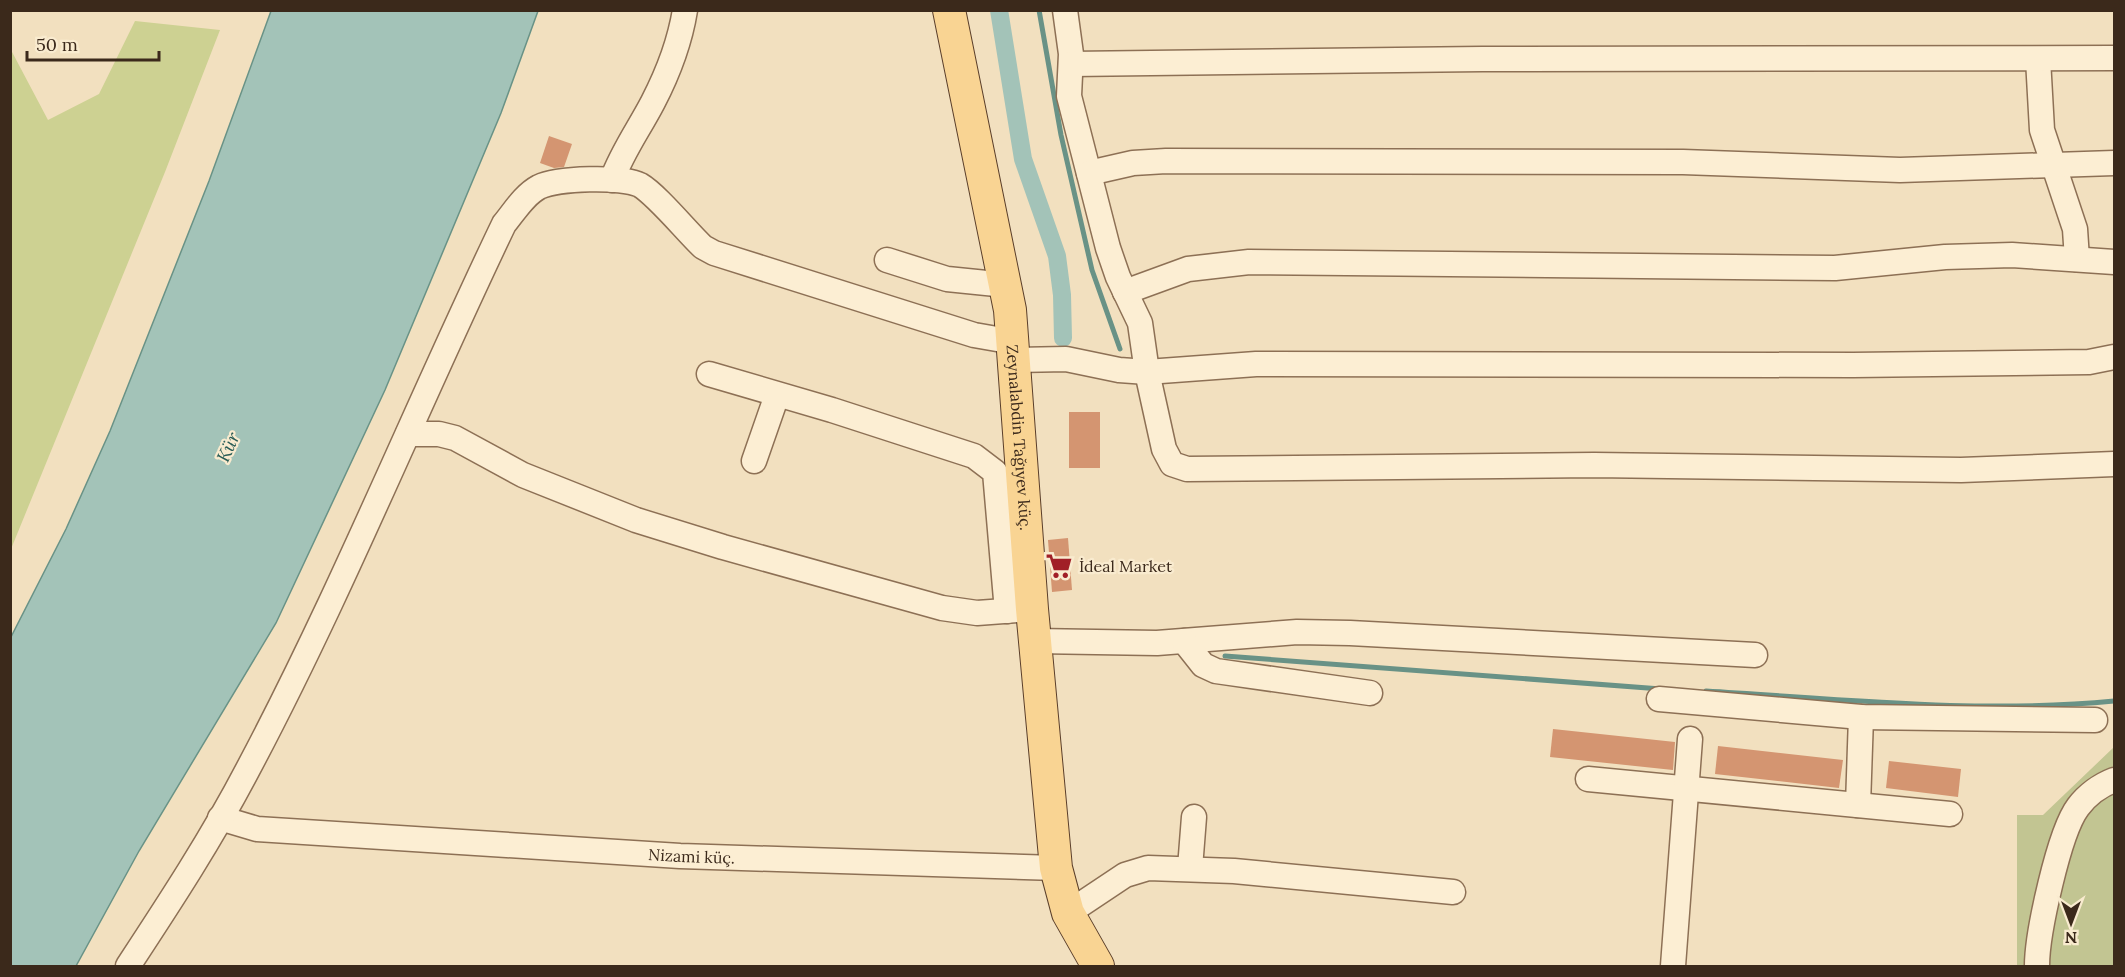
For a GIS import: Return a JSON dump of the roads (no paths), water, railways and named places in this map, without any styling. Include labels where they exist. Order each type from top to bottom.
[{"type":"main road","name":"Zeynalabdin Tağıyev küç.","points":[[949,10],[1006,285],[1014,351],[1019,610],[1035,641],[1056,868]]},
{"type":"main road","points":[[1056,868],[1068,913],[1098,966]]},
{"type":"street","points":[[612,180],[620,157],[653,101],[673,54],[685,10]]},
{"type":"street","points":[[1065,10],[1071,64],[1069,96],[1108,248],[1140,323],[1147,372],[1164,449],[1172,464],[1186,469],[1617,465],[1961,470],[2115,464]]},
{"type":"street","points":[[1071,64],[1482,58],[2115,58]]},
{"type":"street","points":[[2038,59],[2042,130],[2075,229],[2077,259]]},
{"type":"street","points":[[1089,173],[1133,163],[1166,161],[1683,162],[1900,170],[2115,163]]},
{"type":"street","points":[[128,966],[184,881],[248,770],[329,606],[500,234],[521,202],[538,188],[552,183],[628,180],[642,186],[703,248],[714,253],[974,335],[1014,351],[1119,370],[1147,372],[1256,364],[1853,365],[2089,362],[2115,357]]},
{"type":"street","points":[[1125,292],[1188,269],[1250,262],[1836,268],[1967,256],[2012,255],[2115,262]]},
{"type":"street","points":[[887,260],[947,279],[1006,285]]},
{"type":"street","points":[[408,434],[439,434],[455,438],[523,475],[636,520],[723,548],[942,608],[977,613],[1019,610],[994,472],[988,464],[963,452],[709,374]]},
{"type":"street","points":[[754,461],[777,395]]},
{"type":"street","points":[[1035,641],[1184,641],[1297,632],[1350,633],[1755,655]]},
{"type":"street","points":[[1184,641],[1203,665],[1216,671],[1370,693]]},
{"type":"street","points":[[1659,699],[1862,717],[2096,720]]},
{"type":"street","points":[[1858,805],[1862,717]]},
{"type":"street","points":[[1673,966],[1690,739]]},
{"type":"street","points":[[1588,779],[1950,814]]},
{"type":"street","points":[[2037,966],[2040,930],[2067,828],[2078,807],[2094,792],[2115,780]]},
{"type":"street","points":[[1190,868],[1194,817]]},
{"type":"street","name":"Nizami küç.","points":[[220,818],[257,829],[680,856],[1056,868]]},
{"type":"street","points":[[1068,913],[1125,875],[1148,867],[1190,868],[1453,892]]},
{"type":"water","name":"Kür","points":[[271,11],[538,11],[501,113],[385,390],[276,623],[139,851],[76,966],[11,966],[11,637],[66,529],[110,431],[209,181]]},
{"type":"waterway","points":[[999,10],[1023,159],[1057,256],[1062,295],[1063,338]]},
{"type":"waterway","points":[[1039,10],[1061,135],[1092,270],[1120,349]]},
{"type":"waterway","points":[[1225,656],[1661,689]]},
{"type":"waterway","points":[[1706,691],[1961,706],[2063,705],[2114,701]]},
{"type":"place","name":"İdeal Market","points":[[1059,566]]}]
